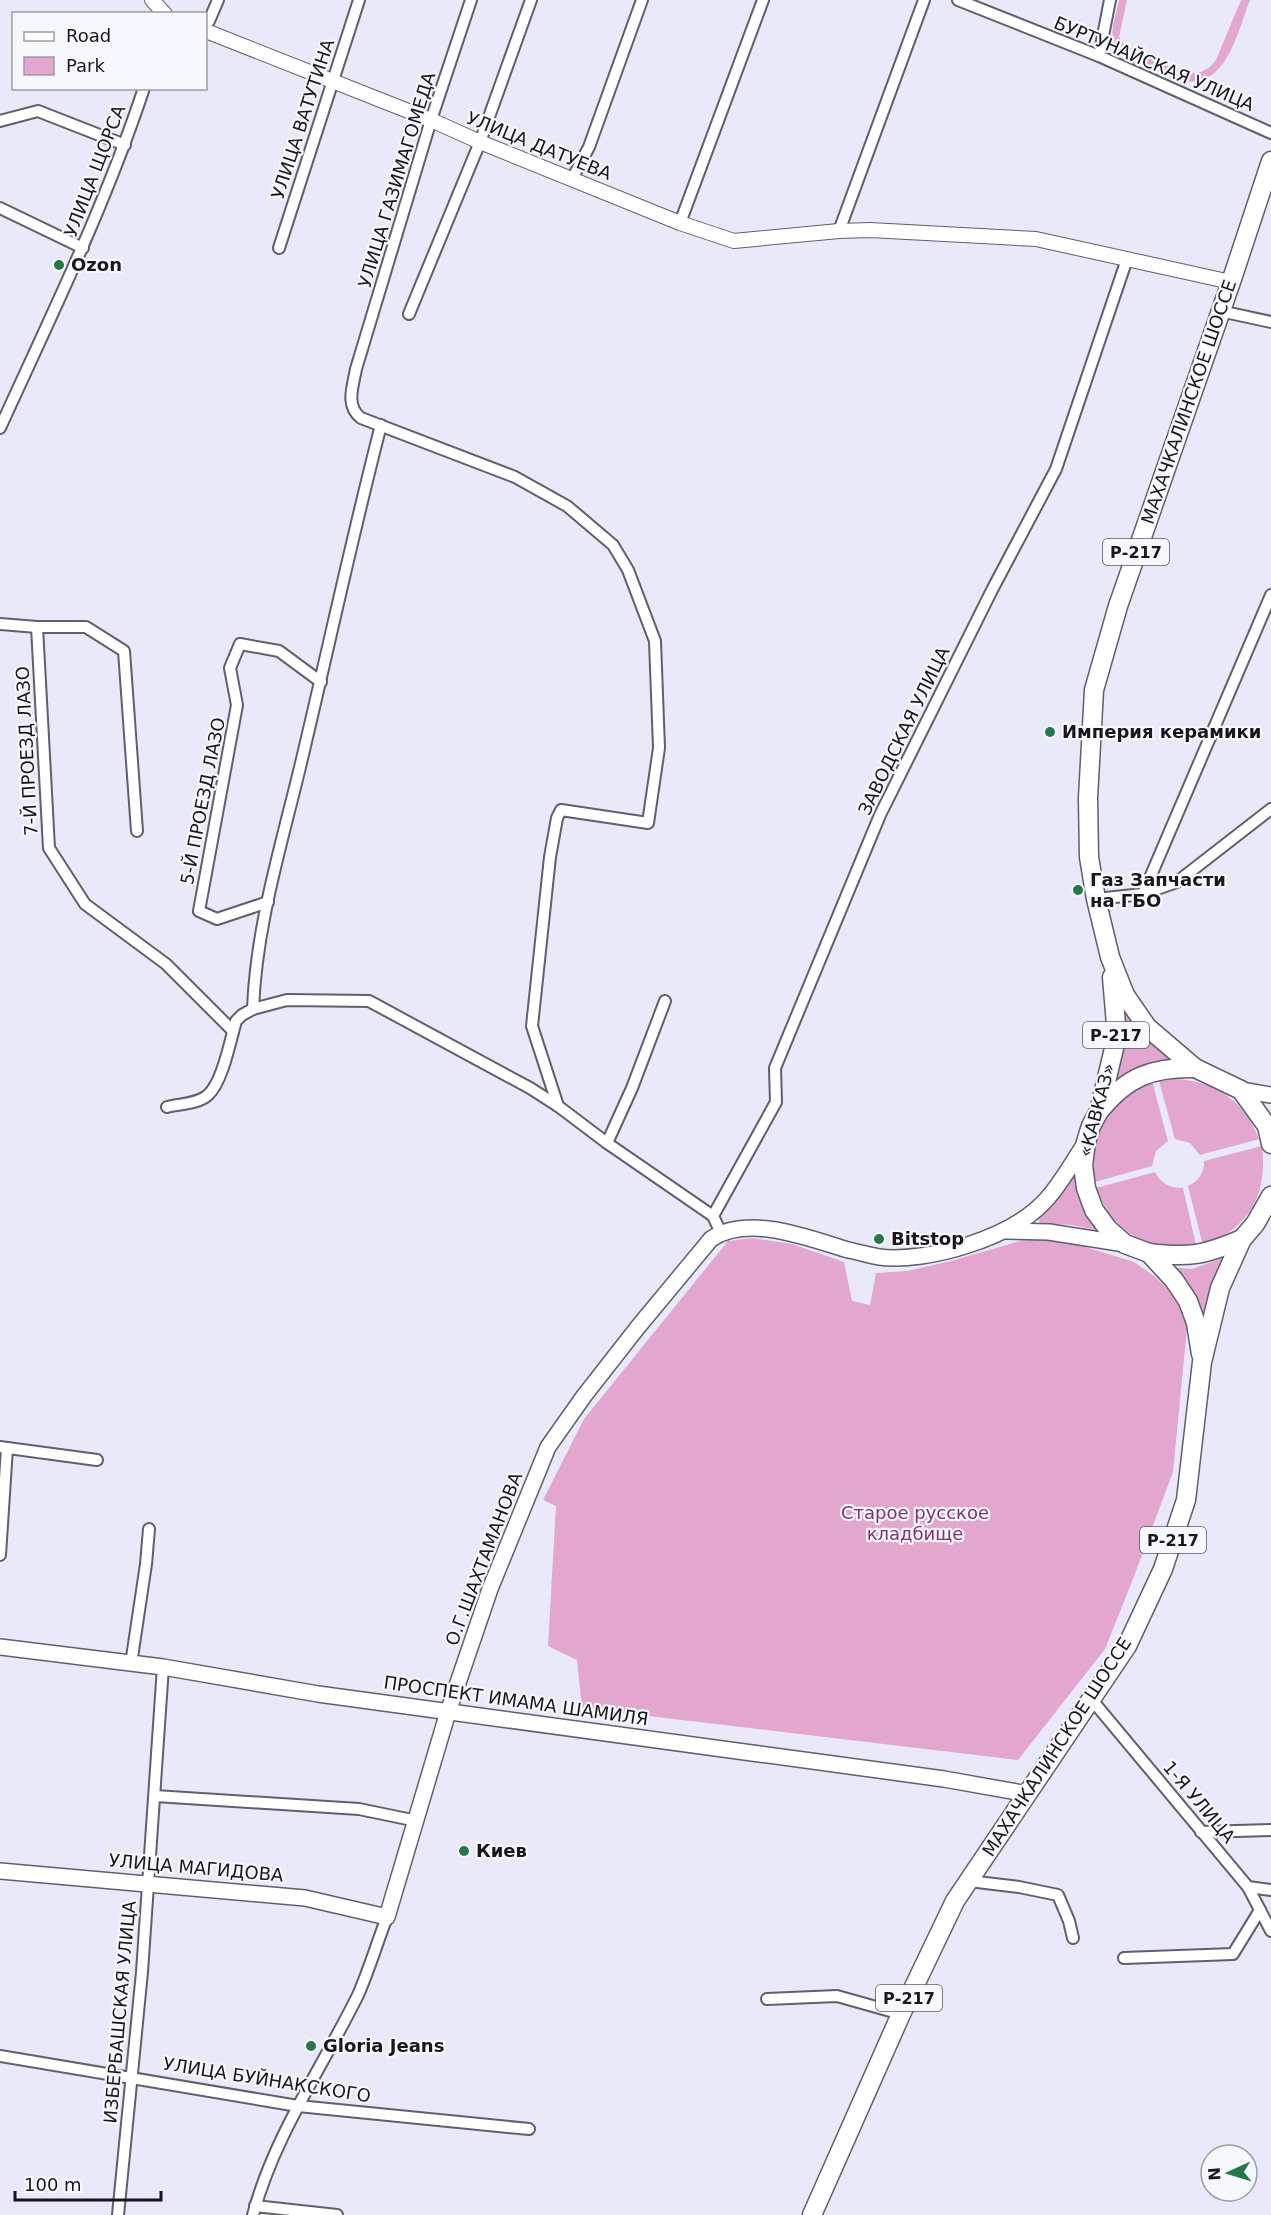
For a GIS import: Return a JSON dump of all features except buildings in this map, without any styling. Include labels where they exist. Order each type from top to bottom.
[{"type":"highway","name":"МАХАЧКАЛИНСКОЕ ШОССЕ","points":[[1271,161],[1118,606],[1094,690],[1088,798],[1089,857],[1096,899],[1110,957],[1125,995],[1148,1027],[1195,1068],[1241,1090],[1267,1126],[1271,1144]]},
{"type":"highway","name":"«КАВКАЗ»","points":[[1110,957],[1116,1036],[1099,1111],[1086,1142],[1083,1165],[1086,1188],[1094,1210],[1108,1229],[1125,1244],[1149,1253],[1174,1280],[1188,1300],[1196,1323],[1202,1362]]},
{"type":"highway","name":"Р-217","points":[[1099,1111],[1113,1094],[1132,1080],[1152,1071],[1175,1067],[1195,1068]]},
{"type":"highway","name":"МАХАЧКАЛИНСКОЕ ШОССЕ","points":[[812,2215],[901,2014],[955,1901],[1127,1646],[1163,1569],[1186,1500],[1202,1362],[1220,1288],[1242,1239],[1255,1224],[1271,1196]]},
{"type":"highway","name":"Р-217","points":[[1149,1253],[1177,1257],[1200,1254],[1242,1239]]},
{"type":"main road","name":"Р-217","points":[[1241,1090],[1271,1095]]},
{"type":"main road","name":"Р-217","points":[[1007,1231],[1044,1203],[1086,1142]]},
{"type":"main road","points":[[721,1233],[744,1227],[788,1232],[880,1257],[921,1256],[962,1247],[1007,1231]]},
{"type":"main road","name":"Р-217","points":[[1007,1231],[1049,1232],[1125,1244]]},
{"type":"main road","name":"О.Г.ШАХТАМАНОВА","points":[[387,1917],[448,1712],[490,1589],[548,1447],[584,1396],[638,1327],[711,1239],[721,1233]]},
{"type":"main road","name":"ПРОСПЕКТ ИМАМА ШАМИЛЯ","points":[[0,1647],[163,1667],[318,1694],[944,1779],[1028,1794]]},
{"type":"main road","name":"УЛИЦА МАГИДОВА","points":[[0,1871],[305,1898],[387,1917]]},
{"type":"street","points":[[152,0],[163,12]]},
{"type":"street","points":[[207,20],[209,21],[218,0]]},
{"type":"street","name":"УЛИЦА ВАТУТИНА","points":[[279,248],[359,0]]},
{"type":"street","name":"УЛИЦА ГАЗИМАГОМЕДА","points":[[381,425],[362,418],[353,409],[351,397],[356,369],[431,120],[471,0]]},
{"type":"street","points":[[410,314],[480,142],[531,0]]},
{"type":"street","points":[[572,178],[589,147],[642,0]]},
{"type":"street","points":[[680,224],[764,0]]},
{"type":"street","points":[[839,231],[924,0]]},
{"type":"street","name":"БУРТУНАЙСКАЯ УЛИЦА","points":[[958,0],[1099,56],[1271,133]]},
{"type":"street","points":[[1099,56],[1110,0]]},
{"type":"street","name":"УЛИЦА ДАТУЕВА","points":[[207,31],[431,120],[680,224],[734,241],[839,231],[1036,239],[1231,282]]},
{"type":"street","name":"УЛИЦА ЩОРСА","points":[[0,428],[82,248],[125,145],[143,90]]},
{"type":"street","points":[[0,121],[38,111],[125,145]]},
{"type":"street","points":[[0,208],[82,248]]},
{"type":"street","name":"ЗАВОДСКАЯ УЛИЦА","points":[[713,1216],[776,1102],[775,1068],[880,815],[992,590],[1056,469],[1127,259]]},
{"type":"street","points":[[1220,311],[1271,322]]},
{"type":"street","points":[[253,1009],[254,970],[268,902],[381,425],[514,477],[567,506],[613,545],[628,570],[655,641],[659,748],[648,823],[561,810],[557,818],[550,857],[532,1026],[558,1106]]},
{"type":"street","points":[[1143,894],[1271,595]]},
{"type":"street","points":[[0,624],[86,627],[124,651],[137,831]]},
{"type":"street","name":"7-Й ПРОЕЗД ЛАЗО","points":[[37,627],[49,848],[85,904],[166,964],[233,1031]]},
{"type":"street","name":"5-Й ПРОЕЗД ЛАЗО","points":[[268,902],[217,919],[199,910],[237,705],[231,668],[240,644],[279,651],[321,682]]},
{"type":"street","points":[[1096,899],[1143,894],[1177,882],[1271,809]]},
{"type":"street","points":[[167,1107],[200,1100],[208,1095],[218,1079],[236,1021],[253,1009],[287,1000],[369,1001],[530,1088],[558,1106],[607,1143],[713,1216],[721,1233]]},
{"type":"street","points":[[607,1143],[632,1088],[665,1001]]},
{"type":"street","points":[[0,1554],[3,1448],[97,1460]]},
{"type":"street","points":[[131,1664],[150,1528]]},
{"type":"street","name":"ИЗБЕРБАШСКАЯ УЛИЦА","points":[[118,2215],[142,1972],[163,1667]]},
{"type":"street","name":"1-Я УЛИЦА","points":[[1092,1700],[1248,1887],[1271,1931]]},
{"type":"street","points":[[155,1796],[359,1809],[417,1821]]},
{"type":"street","points":[[1201,1832],[1271,1830]]},
{"type":"street","points":[[969,1881],[1019,1887],[1058,1895],[1069,1921],[1073,1938]]},
{"type":"street","points":[[1248,1887],[1271,1890]]},
{"type":"street","points":[[1124,1958],[1233,1954],[1260,1910]]},
{"type":"street","name":"О.Г.ШАХТАМАНОВА","points":[[254,2211],[275,2155],[298,2106],[358,1993],[387,1917]]},
{"type":"street","points":[[768,1999],[837,1996],[901,2014]]},
{"type":"street","name":"УЛИЦА БУЙНАКСКОГО","points":[[0,2056],[132,2076],[298,2106],[530,2129]]},
{"type":"street","points":[[254,2211],[337,2215]]},
{"type":"green space","points":[[1119,0],[1127,0],[1119,37],[1127,49],[1186,74],[1201,72],[1210,67],[1216,60],[1241,0],[1250,0],[1229,54],[1221,66],[1212,75],[1200,80],[1186,81],[1140,62],[1137,66],[1130,63],[1130,58],[1116,46],[1113,40],[1113,25]]},
{"type":"green space","points":[[1119,997],[1180,1061],[1145,1066],[1113,1082]]},
{"type":"green space","points":[[1175,1079],[1203,1084],[1227,1096],[1245,1114],[1259,1139],[1200,1155],[1190,1143],[1175,1139],[1159,1081]]},
{"type":"green space","points":[[1152,1081],[1168,1141],[1156,1151],[1152,1166],[1095,1182],[1095,1148],[1104,1120],[1123,1098]]},
{"type":"green space","points":[[1262,1146],[1262,1180],[1252,1208],[1232,1230],[1203,1246],[1188,1186],[1200,1176],[1204,1161]]},
{"type":"green space","points":[[1155,1172],[1166,1184],[1183,1188],[1196,1245],[1162,1246],[1134,1236],[1112,1217],[1096,1188]]},
{"type":"green space","points":[[1075,1173],[1078,1190],[1084,1204],[1101,1231],[1072,1225],[1040,1223],[1038,1218]]},
{"type":"green space","name":"Старое русское кладбище","points":[[752,1238],[792,1244],[844,1262],[852,1301],[870,1305],[876,1273],[907,1271],[1024,1240],[1063,1240],[1134,1262],[1169,1290],[1182,1310],[1187,1328],[1173,1472],[1105,1649],[1018,1760],[582,1708],[577,1660],[548,1646],[556,1506],[543,1500],[584,1419],[728,1241]]},
{"type":"green space","points":[[1226,1257],[1204,1328],[1169,1267],[1192,1269]]},
{"type":"place","name":"Ozon","points":[[59,265]]},
{"type":"place","name":"Империя керамики","points":[[1050,732]]},
{"type":"place","name":"Газ Запчасти на ГБО","points":[[1078,890]]},
{"type":"place","name":"Bitstop","points":[[879,1239]]},
{"type":"place","name":"Киев","points":[[464,1851]]},
{"type":"place","name":"Gloria Jeans","points":[[311,2046]]}]
